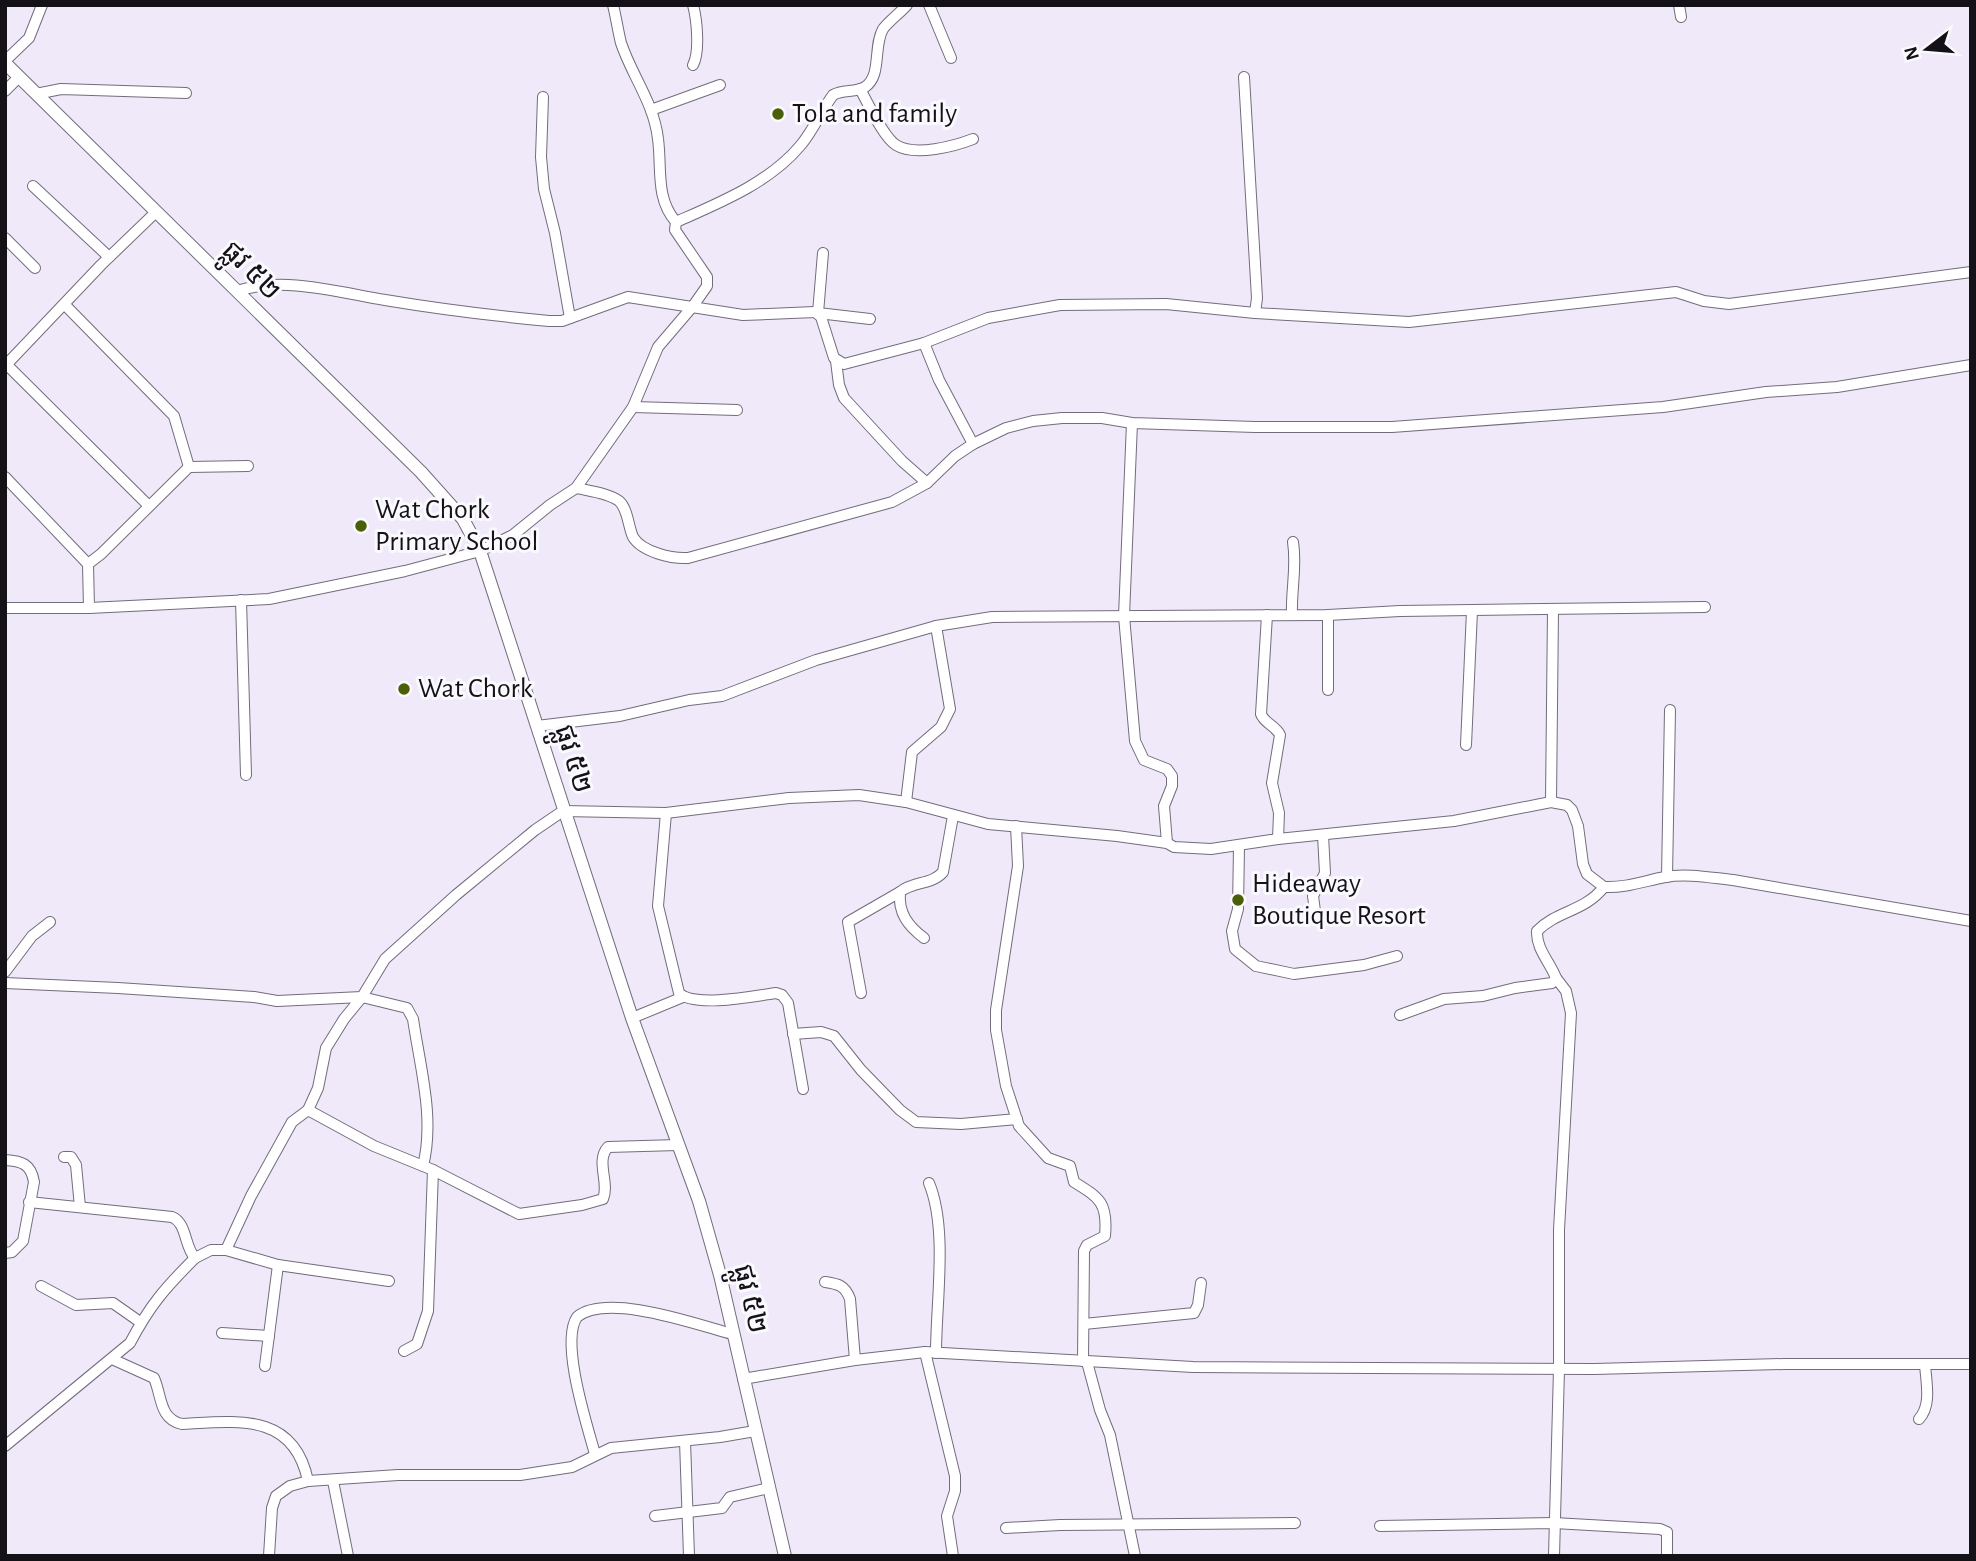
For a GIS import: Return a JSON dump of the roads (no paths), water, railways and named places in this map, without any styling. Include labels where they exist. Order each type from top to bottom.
[{"type":"street","points":[[5,62],[29,38],[42,5]]},
{"type":"street","points":[[613,5],[621,42],[646,93],[651,110],[658,140],[662,194],[668,214],[676,222]]},
{"type":"street","points":[[693,5],[698,28],[693,65]]},
{"type":"street","points":[[676,222],[739,193],[771,173],[800,146],[832,95],[844,90],[860,89],[871,81],[877,46],[884,28],[907,5]]},
{"type":"street","points":[[929,5],[951,58]]},
{"type":"street","points":[[1679,5],[1681,18]]},
{"type":"street","name":"ផ្លូវ ៥២","points":[[5,62],[439,490],[463,519],[480,551],[632,1018],[699,1201],[720,1275],[785,1556]]},
{"type":"street","points":[[5,90],[19,77]]},
{"type":"street","points":[[1244,77],[1258,298],[1255,313]]},
{"type":"street","points":[[651,110],[720,85]]},
{"type":"street","points":[[36,94],[61,89],[186,93]]},
{"type":"street","points":[[860,89],[889,139],[903,148],[943,148],[974,139]]},
{"type":"street","points":[[543,97],[541,157],[544,190],[555,233],[570,318]]},
{"type":"street","points":[[33,186],[109,257]]},
{"type":"street","points":[[149,506],[6,365],[156,212]]},
{"type":"street","points":[[5,608],[89,608],[269,599],[405,571],[480,551],[513,535],[576,488],[633,407],[657,347],[693,306],[708,281],[675,230],[676,222]]},
{"type":"street","points":[[5,237],[34,268]]},
{"type":"street","points":[[823,253],[818,313],[836,361],[839,385],[844,398],[902,461],[927,483]]},
{"type":"street","points":[[836,361],[848,363],[924,343],[988,318],[1060,305],[1166,304],[1255,313],[1409,322],[1676,292],[1704,301],[1729,304],[1971,272]]},
{"type":"street","points":[[237,291],[259,285],[307,286],[526,319],[556,321],[628,297],[743,315],[818,313],[870,319]]},
{"type":"street","points":[[65,305],[174,416],[189,467]]},
{"type":"street","points":[[924,343],[939,380],[973,444]]},
{"type":"street","points":[[576,488],[622,503],[633,536],[641,546],[682,558],[702,555],[892,502],[927,483],[955,456],[973,444],[1006,428],[1033,421],[1088,418],[1132,423],[1255,427],[1392,427],[1663,407],[1766,392],[1837,387],[1971,365]]},
{"type":"street","points":[[633,407],[737,410]]},
{"type":"street","points":[[1132,423],[1124,616],[1135,741],[1144,760],[1167,769],[1172,776],[1172,786],[1164,806],[1167,843]]},
{"type":"street","points":[[88,564],[189,467],[248,466]]},
{"type":"street","points":[[5,477],[88,564],[89,608]]},
{"type":"street","points":[[1292,614],[1295,560],[1293,542]]},
{"type":"street","points":[[241,600],[246,775]]},
{"type":"street","points":[[537,726],[620,716],[688,700],[722,696],[816,660],[936,626],[992,617],[1328,615],[1400,611],[1705,607]]},
{"type":"street","points":[[1551,802],[1553,609]]},
{"type":"street","points":[[1466,745],[1472,611]]},
{"type":"street","points":[[1266,615],[1261,714],[1280,735],[1272,783],[1279,813],[1278,839]]},
{"type":"street","points":[[1328,615],[1328,690]]},
{"type":"street","points":[[906,802],[912,752],[941,727],[950,709],[936,626]]},
{"type":"street","points":[[1667,877],[1670,710]]},
{"type":"street","points":[[226,1250],[251,1196],[292,1122],[308,1110],[318,1088],[326,1048],[362,997],[385,958],[456,895],[536,830],[564,811],[666,813],[789,798],[859,795],[906,802],[988,824],[1167,843],[1174,847],[1196,849],[1454,821],[1551,802],[1567,805],[1572,810],[1578,826],[1587,874],[1604,887],[1633,886],[1667,877],[1733,880],[1971,921]]},
{"type":"street","points":[[666,813],[658,906],[675,972],[676,987],[683,998]]},
{"type":"street","points":[[861,993],[849,922],[913,884],[938,878],[943,872],[953,816]]},
{"type":"street","points":[[1016,826],[1018,866],[996,1021],[1006,1086],[1024,1133],[1048,1158],[1070,1166],[1074,1182],[1098,1197],[1105,1209],[1105,1236],[1087,1245],[1084,1251],[1085,1362],[1110,1435],[1135,1556]]},
{"type":"street","points":[[1316,919],[1313,896],[1325,873],[1323,835]]},
{"type":"street","points":[[1239,846],[1238,909],[1232,931],[1235,949],[1256,966],[1294,974],[1364,965],[1397,956]]},
{"type":"street","points":[[1554,1556],[1559,1369],[1559,1230],[1571,1013],[1566,991],[1556,978],[1536,939],[1537,931],[1545,923],[1586,905],[1604,887]]},
{"type":"street","points":[[900,892],[901,912],[906,922],[924,939]]},
{"type":"street","points":[[5,972],[32,936],[50,922]]},
{"type":"street","points":[[1400,1015],[1435,1001],[1483,996],[1552,983],[1556,978]]},
{"type":"street","points":[[5,983],[254,997],[277,1001],[362,997],[407,1008],[412,1013],[428,1128],[428,1311],[417,1344],[404,1352]]},
{"type":"street","points":[[632,1018],[683,998],[738,999],[776,993],[786,998],[803,1089]]},
{"type":"street","points":[[793,1034],[821,1032],[834,1036],[900,1110],[916,1122],[961,1124],[1017,1119]]},
{"type":"street","points":[[308,1110],[374,1146],[428,1168],[512,1212],[527,1214],[603,1199],[606,1191],[602,1158],[607,1147],[678,1146]]},
{"type":"street","points":[[64,1157],[71,1157],[76,1165],[80,1208]]},
{"type":"street","points":[[5,1160],[21,1161],[32,1172],[34,1182],[23,1241],[12,1252],[5,1253]]},
{"type":"street","points":[[929,1183],[935,1203],[941,1269],[930,1352],[955,1476],[955,1491],[947,1516],[953,1556]]},
{"type":"street","points":[[29,1202],[177,1218],[195,1258]]},
{"type":"street","points":[[5,1446],[130,1343],[140,1322],[159,1295],[195,1258],[211,1250],[226,1250],[278,1265],[389,1281]]},
{"type":"street","points":[[264,1366],[278,1265]]},
{"type":"street","points":[[825,1282],[843,1285],[848,1291],[855,1360]]},
{"type":"street","points":[[1084,1324],[1194,1313],[1201,1283]]},
{"type":"street","points":[[41,1286],[76,1305],[113,1303],[140,1322]]},
{"type":"street","points":[[595,1454],[574,1372],[574,1322],[582,1313],[634,1308],[732,1334]]},
{"type":"street","points":[[222,1333],[269,1336]]},
{"type":"street","points":[[743,1379],[855,1360],[930,1352],[1193,1367],[1559,1369],[1784,1364],[1971,1364]]},
{"type":"street","points":[[112,1359],[154,1378],[166,1416],[174,1422],[182,1424],[243,1421],[265,1426],[299,1453],[304,1461],[308,1481]]},
{"type":"street","points":[[1919,1419],[1927,1402],[1925,1364]]},
{"type":"street","points":[[269,1556],[270,1519],[276,1496],[289,1486],[308,1481],[398,1475],[520,1475],[572,1466],[611,1447],[755,1432]]},
{"type":"street","points":[[685,1441],[689,1556]]},
{"type":"street","points":[[333,1481],[348,1556]]},
{"type":"street","points":[[655,1516],[722,1508],[730,1497],[769,1488]]},
{"type":"street","points":[[1380,1526],[1554,1523],[1660,1529],[1667,1532],[1667,1556]]},
{"type":"street","points":[[1006,1528],[1295,1524]]},
{"type":"place","name":"Tola and family","points":[[778,114]]},
{"type":"place","name":"Wat Chork Primary School","points":[[361,526]]},
{"type":"place","name":"Wat Chork","points":[[404,689]]},
{"type":"place","name":"Hideaway Boutique Resort","points":[[1238,900]]}]
